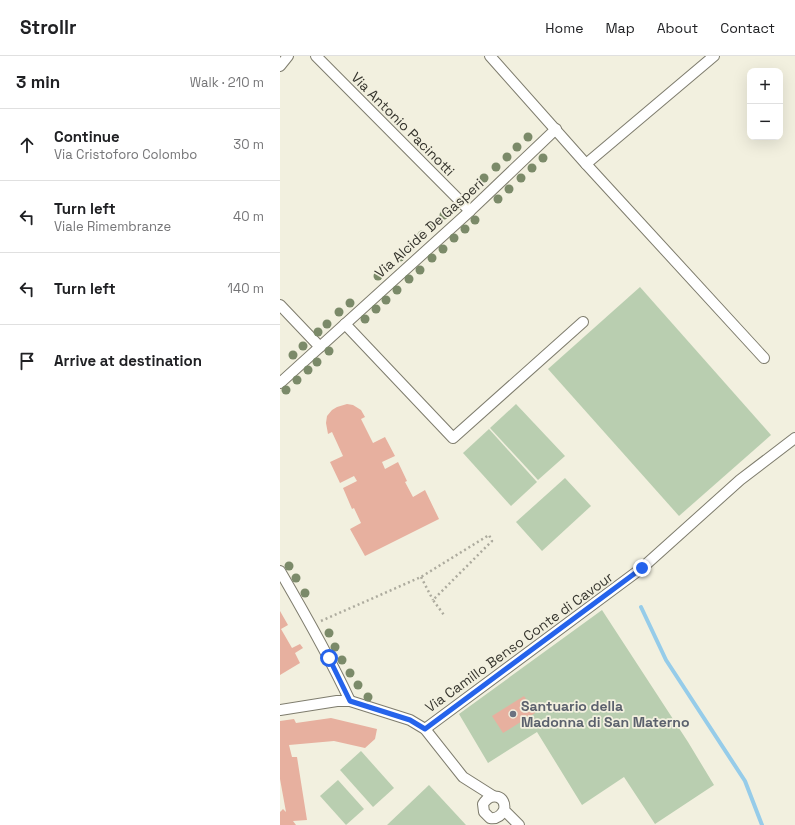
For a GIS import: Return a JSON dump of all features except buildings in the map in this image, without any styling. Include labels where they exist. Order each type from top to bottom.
[{"type":"street","points":[[280,66],[288,56]]},
{"type":"street","name":"Via Antonio Pacinotti","points":[[316,56],[470,211]]},
{"type":"street","points":[[490,56],[586,164],[764,358]]},
{"type":"street","points":[[586,164],[714,56]]},
{"type":"street","name":"Via Alcide De Gasperi","points":[[280,383],[470,211],[556,129]]},
{"type":"street","points":[[280,305],[320,347]]},
{"type":"street","points":[[345,324],[452,438],[583,322]]},
{"type":"street","name":"Via Camillo Benso Conte di Cavour","points":[[425,729],[642,568],[740,480],[795,438]]},
{"type":"street","points":[[280,571],[312,626],[350,701]]},
{"type":"street","points":[[280,710],[337,701],[350,701],[410,720],[425,729],[463,777],[483,804],[486,816],[494,818],[501,814],[504,802],[500,798],[492,796],[463,777]]},
{"type":"street","points":[[483,804],[489,797],[492,796]]},
{"type":"street","points":[[501,814],[513,825]]},
{"type":"street","points":[[501,814],[519,825]]},
{"type":"path","points":[[322,620],[421,577],[489,536],[492,541],[432,600]]},
{"type":"path","points":[[421,577],[432,600],[444,615]]},
{"type":"green space","points":[[640,287],[771,435],[679,516],[548,369]]},
{"type":"green space","points":[[516,404],[565,456],[538,480],[490,428]]},
{"type":"green space","points":[[489,429],[537,482],[511,506],[463,453]]},
{"type":"green space","points":[[565,478],[591,506],[542,551],[516,522]]},
{"type":"green space","points":[[602,610],[688,742],[714,785],[655,824],[624,777],[582,805],[537,732],[488,763],[459,714]]},
{"type":"green space","points":[[361,751],[394,788],[373,807],[340,770]]},
{"type":"green space","points":[[338,780],[364,809],[346,825],[320,796]]},
{"type":"green space","points":[[429,785],[466,825],[387,825]]},
{"type":"waterway","points":[[641,607],[666,660],[745,781],[762,825]]},
{"type":"place","name":"Santuario della Madonna di San Materno","points":[[513,714]]},
{"type":"route","points":[[329,658],[350,701],[410,720],[425,729],[642,568]]}]
